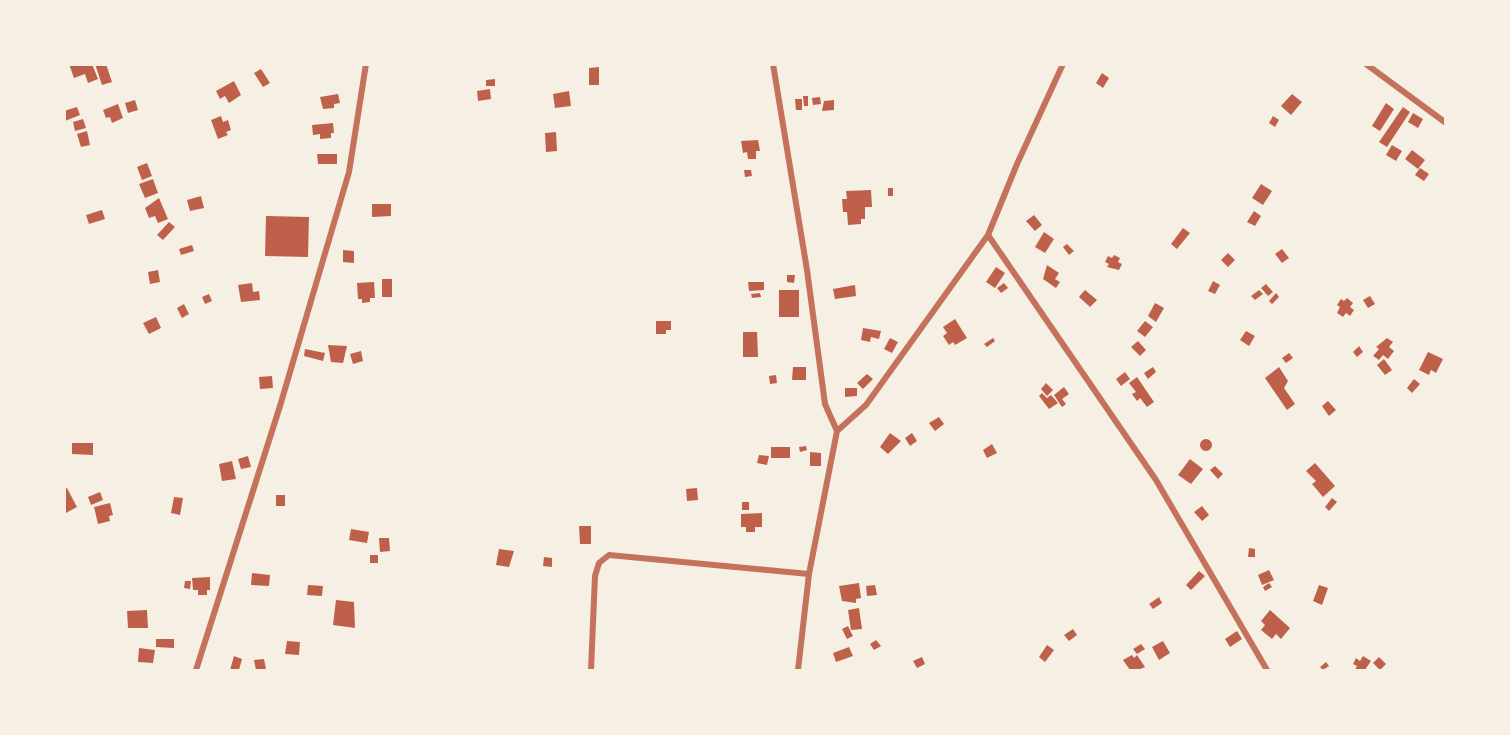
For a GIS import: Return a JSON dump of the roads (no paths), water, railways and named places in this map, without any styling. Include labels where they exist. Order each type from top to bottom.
[{"type":"street","points":[[196,670],[280,406],[349,172],[366,64]]},
{"type":"street","points":[[773,64],[807,270],[825,404],[837,431],[809,574],[798,670]]},
{"type":"street","points":[[837,431],[866,405],[988,234],[1063,64]]},
{"type":"street","points":[[1366,64],[1446,123]]},
{"type":"street","points":[[988,234],[1155,480],[1267,670]]},
{"type":"street","points":[[591,670],[595,576],[599,563],[609,555],[809,574]]}]
